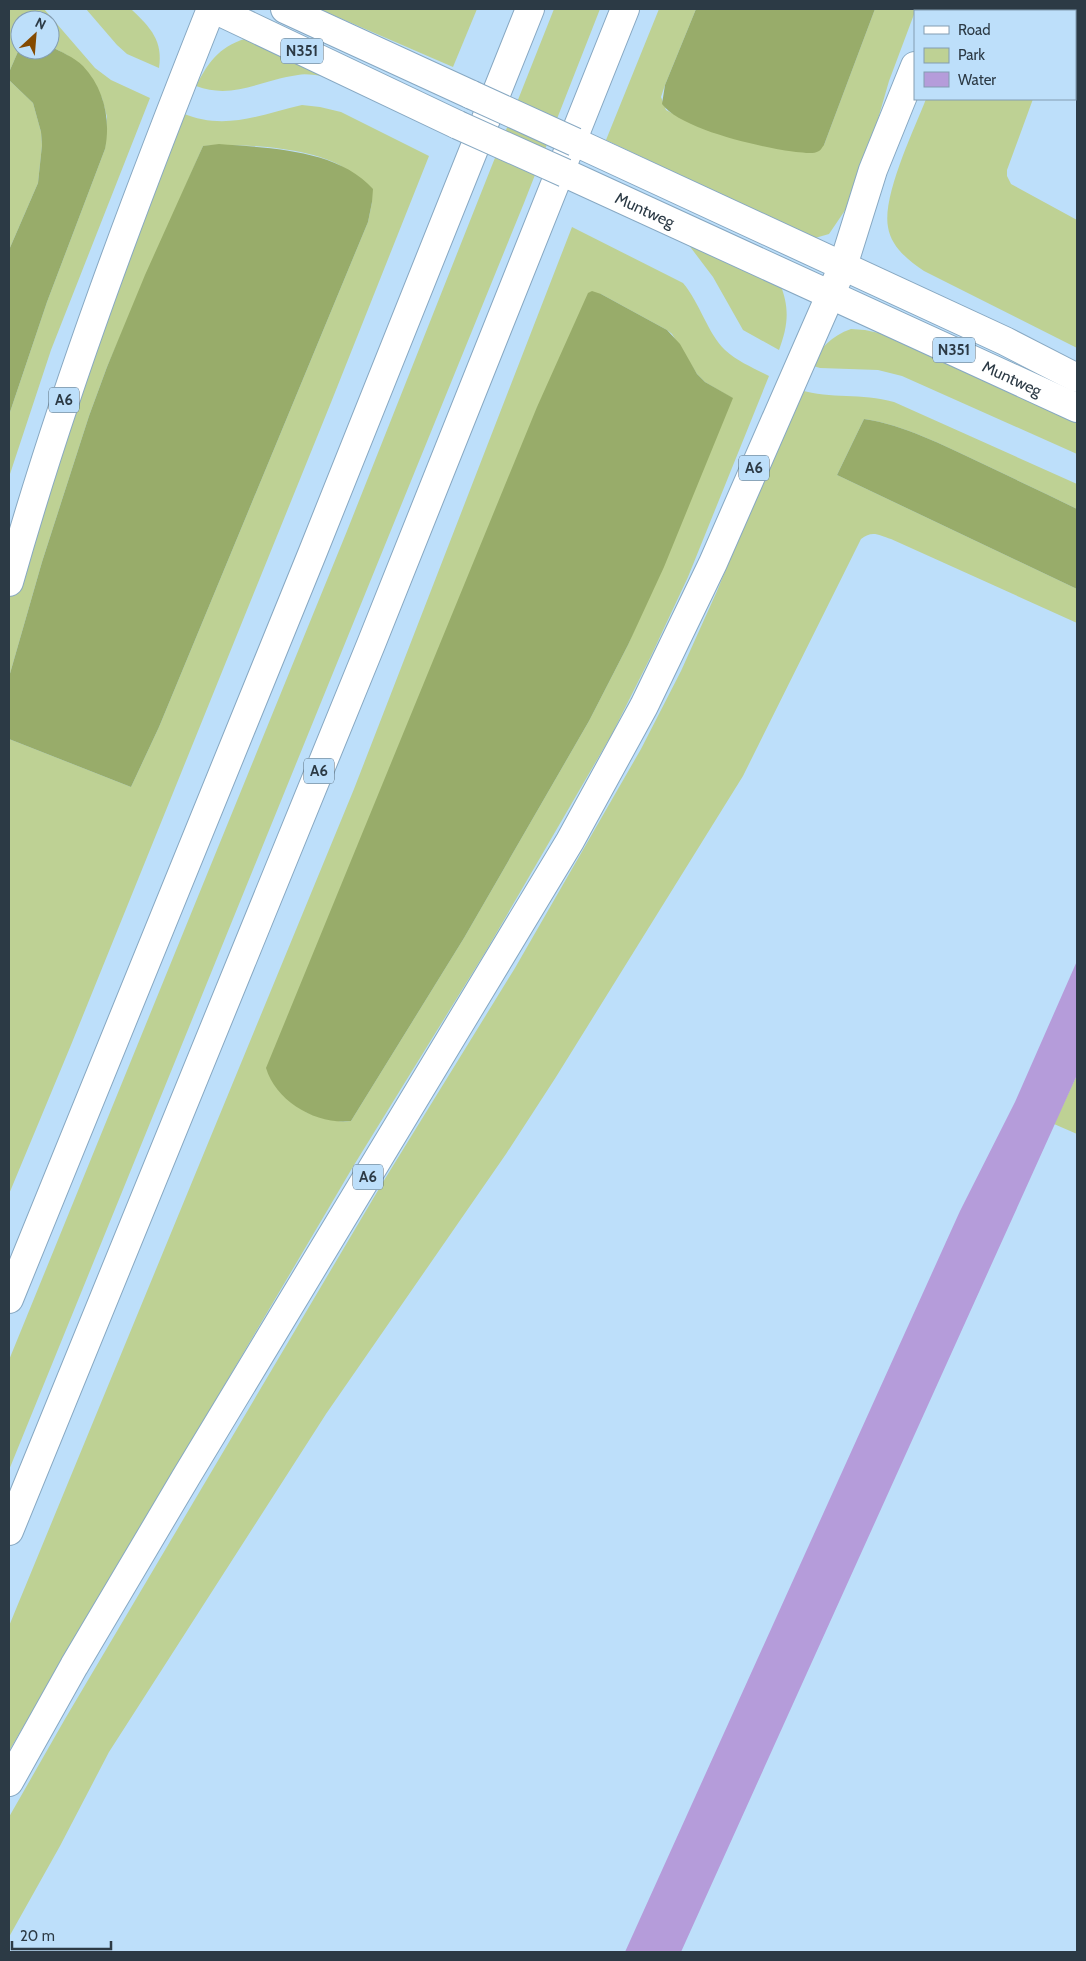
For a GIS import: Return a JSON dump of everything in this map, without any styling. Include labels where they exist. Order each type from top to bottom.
[{"type":"main road","name":"Muntweg","points":[[212,9],[390,94],[1077,408]]},
{"type":"main road","name":"A6","points":[[9,582],[33,497],[82,347],[177,92],[212,9]]},
{"type":"main road","name":"Muntweg","points":[[285,9],[1005,341],[1077,378]]},
{"type":"main road","points":[[9,1299],[308,563],[530,9]]},
{"type":"main road","name":"A6","points":[[9,1531],[252,939],[625,9]]},
{"type":"main road","name":"A6","points":[[9,1782],[74,1666],[186,1476],[570,841],[644,706],[713,564],[843,266],[873,170],[914,68]]},
{"type":"green space","points":[[9,9],[44,9],[10,10],[10,60],[14,60],[9,77]]},
{"type":"green space","points":[[86,9],[132,10],[145,23],[154,36],[159,50],[159,68],[127,54]]},
{"type":"green space","points":[[319,9],[477,9],[453,67]]},
{"type":"green space","points":[[554,9],[600,9],[524,203],[9,1470],[9,1360],[347,531]]},
{"type":"green space","points":[[659,9],[696,9],[661,97],[666,110],[699,127],[824,145],[875,9],[916,9],[914,10],[889,81],[863,171],[852,200],[829,234],[815,238],[800,232],[606,140]]},
{"type":"green space","points":[[696,9],[875,9],[824,145],[820,151],[810,153],[796,152],[724,136],[686,122],[662,104],[665,85]]},
{"type":"green space","points":[[959,9],[1066,9],[1066,10]]},
{"type":"green space","points":[[60,28],[95,68],[111,80],[150,98],[51,350],[9,477],[9,415],[47,302],[105,149],[107,117],[102,98],[93,81],[67,55],[60,51]]},
{"type":"green space","points":[[251,37],[325,76],[301,74],[235,90],[209,90],[196,86],[206,68],[218,54],[232,44]]},
{"type":"green space","points":[[60,51],[72,57],[83,66],[101,94],[106,116],[107,138],[105,149],[47,302],[9,415],[9,250],[38,183],[42,145],[41,132],[33,103],[9,80],[10,70],[14,60],[60,60]]},
{"type":"green space","points":[[9,80],[33,103],[41,132],[42,145],[38,183],[9,250]]},
{"type":"green space","points":[[926,100],[1033,100],[1007,170],[1007,176],[1011,184],[1077,220],[1077,348],[924,271],[907,258],[893,241],[888,227],[887,214],[900,163]]},
{"type":"green space","points":[[302,105],[341,112],[429,156],[332,400],[9,1194],[9,739],[131,787],[159,727],[368,222],[372,202],[349,171],[335,163],[318,157],[279,148],[238,145],[203,146],[107,367],[89,416],[42,562],[9,677],[9,594],[182,113],[213,121],[242,120]]},
{"type":"green space","points":[[219,144],[280,149],[322,158],[358,176],[373,189],[372,202],[368,222],[159,727],[131,787],[9,739],[9,677],[42,562],[89,416],[107,367],[145,275],[203,146]]},
{"type":"green space","points":[[572,227],[683,283],[714,336],[725,350],[769,376],[688,577],[612,734],[486,951],[354,1165],[9,1751],[9,1626],[354,789]],"holes":[[[601,294],[672,334],[697,374],[705,382],[732,398],[628,645],[589,721],[464,938],[351,1121],[323,1118],[306,1112]]]},
{"type":"green space","points":[[685,240],[780,284],[787,317],[779,350],[743,330],[713,277]]},
{"type":"green space","points":[[592,291],[667,330],[680,344],[697,374],[705,382],[733,398],[664,567],[628,645],[589,721],[464,938],[351,1121],[325,1119],[312,1115],[288,1101],[271,1080],[266,1068],[537,407],[588,293]]},
{"type":"green space","points":[[851,329],[902,338],[1077,420],[1077,454],[902,376],[878,370],[820,368],[810,365],[827,343]]},
{"type":"green space","points":[[800,390],[894,402],[1077,484],[1077,509],[923,436],[894,426],[864,419],[837,475],[1077,589],[1077,623],[891,539],[872,534],[861,539],[743,776],[506,1154],[326,1414],[109,1752],[60,1846],[9,1937],[9,1817],[383,1182],[515,968],[641,749],[681,671],[717,591]]},
{"type":"green space","points":[[864,419],[894,426],[923,436],[1077,509],[1077,589],[837,475]]},
{"type":"green space","points":[[1077,1075],[1077,1134],[1054,1124]]},
{"type":"water","points":[[1077,961],[1077,1075],[681,1952],[625,1952],[960,1211],[1015,1102]]}]
